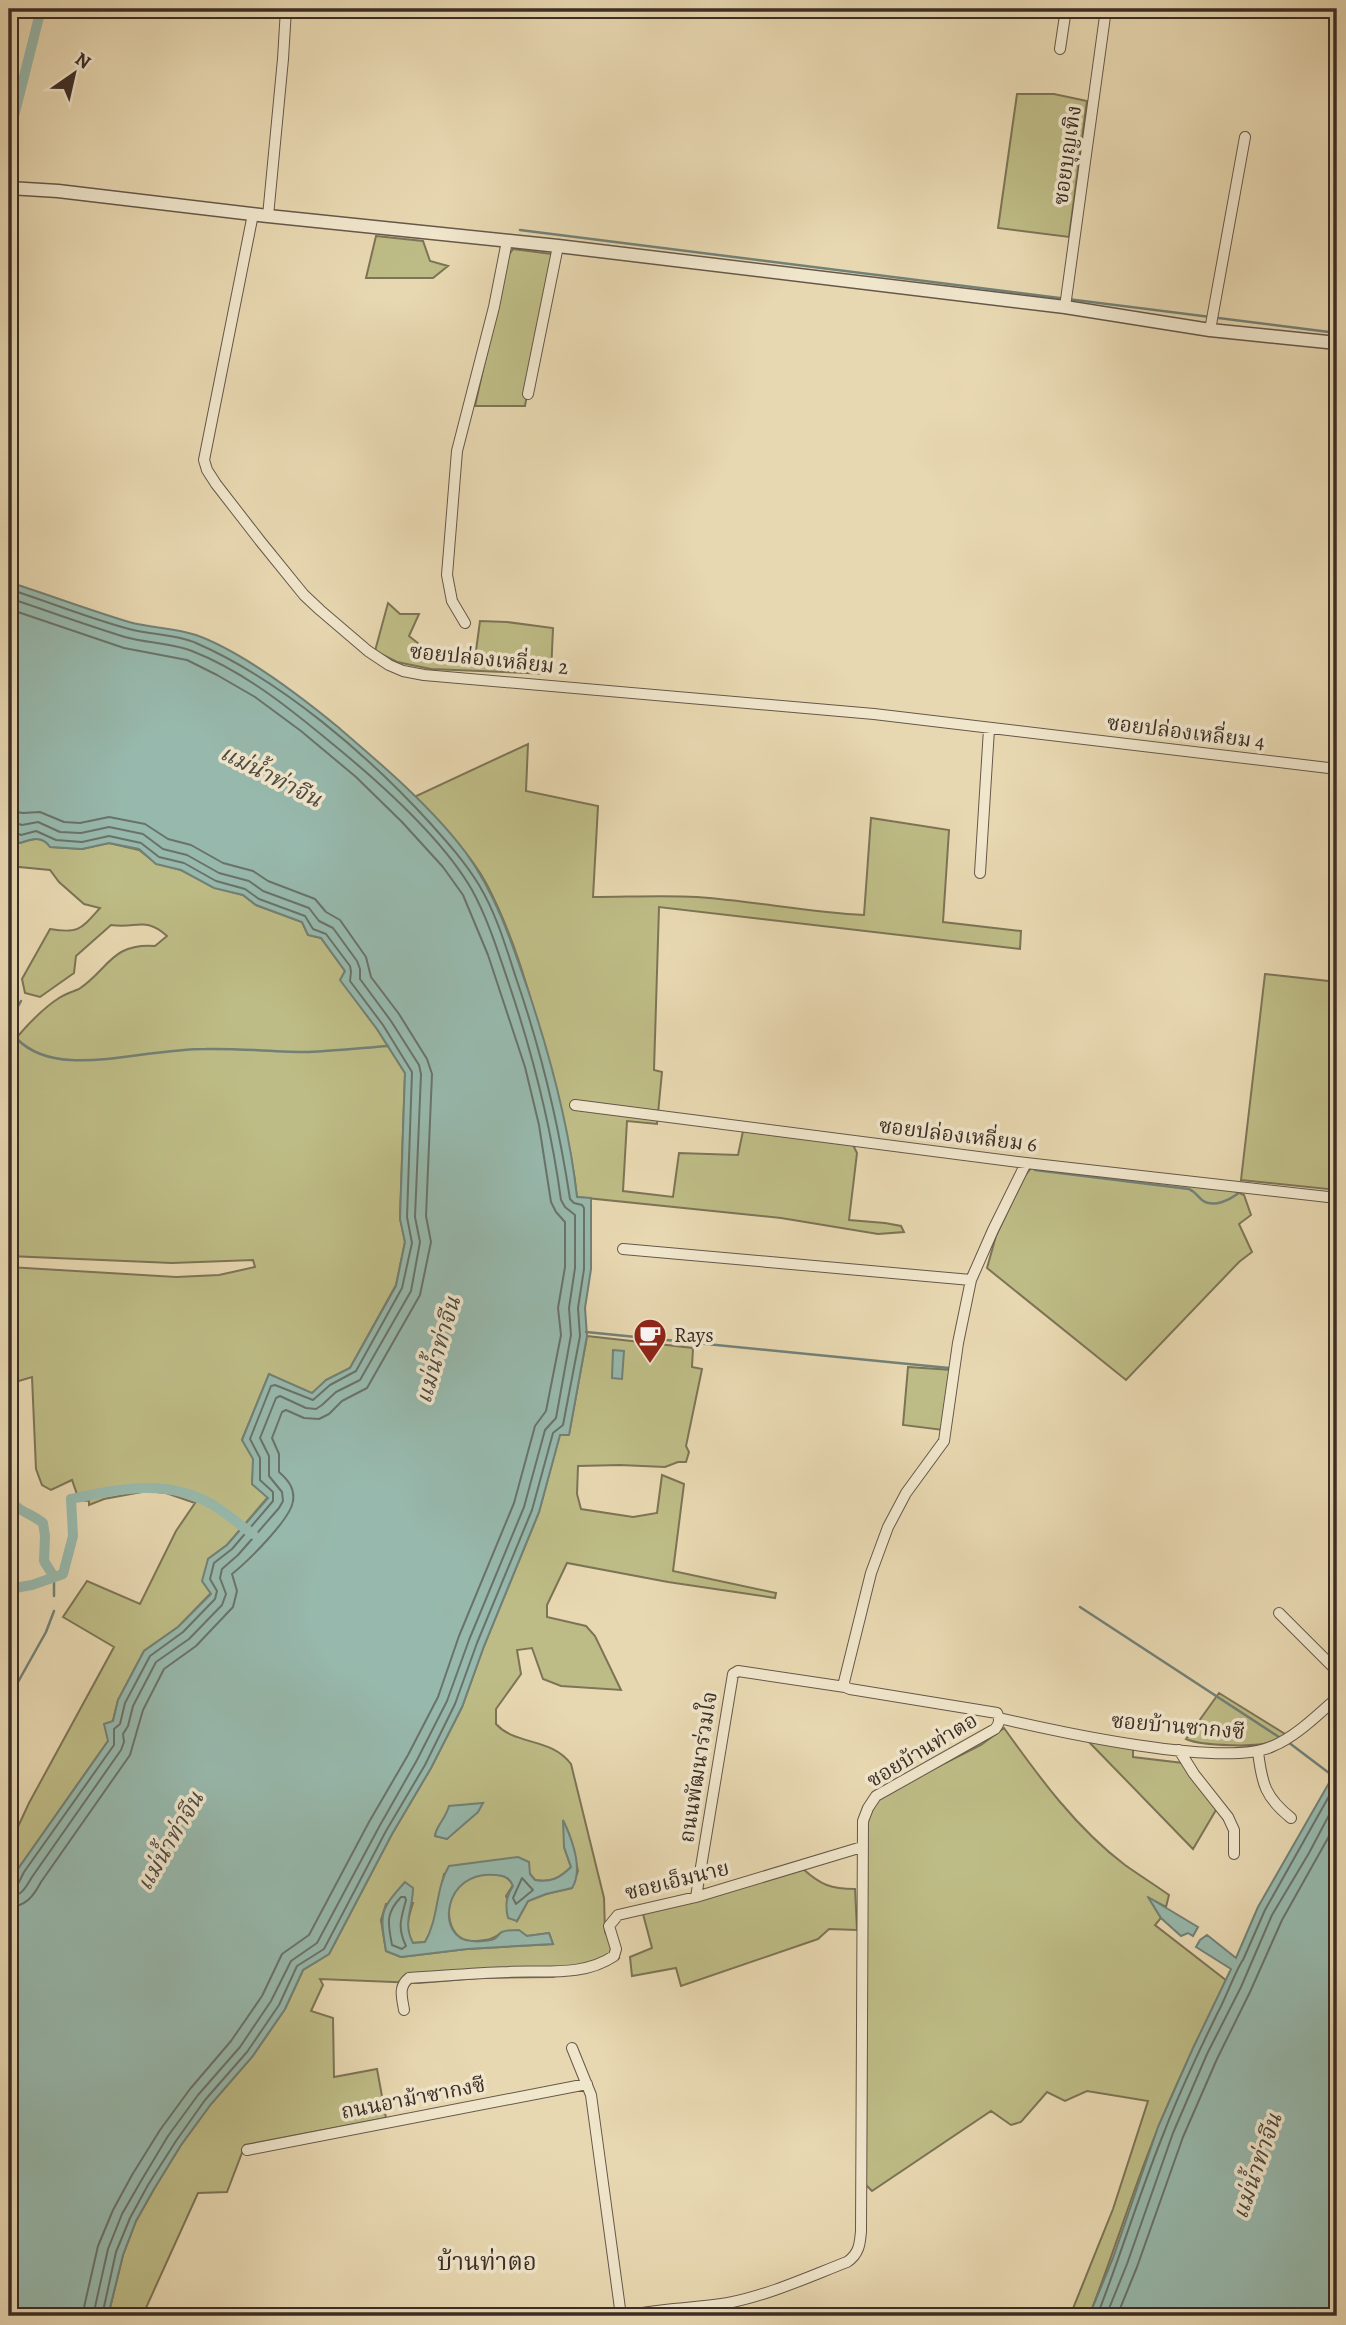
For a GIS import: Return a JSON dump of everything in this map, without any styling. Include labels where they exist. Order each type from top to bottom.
[{"type":"street","points":[[268,216],[286,9]]},
{"type":"street","points":[[1060,49],[1066,9]]},
{"type":"street","name":"ซอยบุญเทิง","points":[[1065,307],[1106,9]]},
{"type":"street","points":[[1210,330],[1245,137]]},
{"type":"street","points":[[9,188],[58,191],[558,246],[1065,307],[1210,330],[1337,343]]},
{"type":"street","name":"ซอยปล่องเหลี่ยม 2","points":[[253,214],[204,460],[216,484],[304,595],[368,651],[389,665],[424,675],[874,714],[1030,733]]},
{"type":"street","points":[[465,622],[452,601],[447,575],[457,451],[494,307],[507,241]]},
{"type":"street","points":[[528,394],[558,246]]},
{"type":"street","points":[[980,873],[989,729]]},
{"type":"street","name":"ซอยปล่องเหลี่ยม 4","points":[[1030,733],[1337,769]]},
{"type":"street","name":"ซอยปล่องเหลี่ยม 6","points":[[575,1105],[1026,1163],[1337,1198]]},
{"type":"street","points":[[845,1687],[844,1682],[872,1573],[888,1527],[906,1493],[944,1441],[958,1343],[971,1280],[1026,1163]]},
{"type":"street","points":[[623,1249],[971,1280]]},
{"type":"street","points":[[1279,1613],[1337,1671]]},
{"type":"street","name":"ถนนพัฒนาร่วมใจ","points":[[696,1897],[733,1674],[738,1671],[845,1687]]},
{"type":"street","name":"ซอยบ้านท่าตอ","points":[[623,2316],[729,2303],[794,2283],[846,2262],[859,2248],[862,2231],[863,1821],[867,1808],[876,1796],[995,1729],[999,1718],[996,1713],[845,1687]]},
{"type":"street","name":"ซอยบ้านซากงซี","points":[[999,1718],[1077,1734],[1179,1750],[1236,1754],[1258,1752],[1273,1747],[1337,1698]]},
{"type":"street","points":[[1179,1750],[1228,1817],[1234,1830],[1234,1854]]},
{"type":"street","points":[[1258,1752],[1266,1792],[1272,1802],[1291,1818]]},
{"type":"street","name":"ซอยเอ็มนาย","points":[[404,2010],[401,1990],[403,1982],[409,1978],[567,1971],[602,1964],[614,1956],[616,1949],[609,1926],[618,1915],[696,1897],[862,1847]]},
{"type":"street","points":[[572,2048],[591,2095],[623,2316]]},
{"type":"street","name":"ถนนอาม้าซากงซี","points":[[247,2150],[587,2084]]},
{"type":"shaded area","points":[[1017,94],[1054,94],[1087,101],[1069,237],[998,228]]},
{"type":"shaded area","points":[[376,236],[423,241],[430,261],[448,266],[433,278],[366,278]]},
{"type":"shaded area","points":[[513,249],[552,254],[525,406],[475,406],[508,256]]},
{"type":"shaded area","points":[[388,603],[400,614],[419,614],[409,636],[429,652],[476,651],[480,621],[553,628],[551,674],[431,669],[397,662],[375,651]]},
{"type":"shaded area","points":[[528,744],[526,791],[598,806],[593,897],[697,897],[864,915],[871,818],[949,830],[943,922],[1021,931],[1020,949],[659,907],[654,1070],[662,1072],[657,1124],[627,1121],[623,1191],[673,1197],[679,1153],[738,1155],[743,1131],[853,1145],[857,1153],[849,1220],[901,1226],[904,1232],[878,1234],[781,1218],[577,1197],[567,1137],[553,1079],[525,980],[504,921],[471,859],[414,797]]},
{"type":"shaded area","points":[[9,836],[20,843],[40,839],[51,847],[82,849],[109,843],[139,850],[156,863],[181,870],[214,887],[243,895],[256,905],[302,922],[308,935],[321,938],[345,971],[341,980],[405,1073],[400,1218],[405,1242],[396,1285],[350,1368],[326,1380],[312,1394],[269,1374],[242,1440],[254,1459],[252,1484],[268,1497],[227,1545],[208,1559],[211,1593],[178,1627],[144,1651],[118,1700],[108,1741],[18,1869],[9,1886],[9,1846],[29,1803],[114,1647],[63,1617],[87,1581],[140,1604],[176,1531],[195,1503],[166,1493],[147,1491],[104,1499],[89,1505],[89,1501],[79,1500],[72,1480],[51,1490],[42,1485],[36,1469],[32,1377],[9,1384],[9,1267],[176,1277],[219,1275],[255,1267],[253,1260],[172,1263],[9,1256],[9,1047],[45,1008],[79,989],[120,953],[140,946],[155,946],[167,936],[153,926],[111,925],[76,956],[74,973],[40,997],[25,993],[22,979],[50,929],[67,931],[79,928],[100,908],[84,904],[59,882],[50,870],[9,866]]},
{"type":"shaded area","points":[[1265,974],[1337,982],[1337,1190],[1241,1180]]},
{"type":"shaded area","points":[[1031,1168],[1228,1188],[1244,1195],[1251,1215],[1239,1224],[1252,1252],[1239,1262],[1126,1380],[987,1268],[996,1236],[1024,1177]]},
{"type":"shaded area","points":[[587,1336],[693,1348],[692,1367],[702,1369],[686,1446],[689,1452],[686,1462],[665,1467],[578,1466],[577,1494],[581,1509],[633,1517],[657,1513],[662,1475],[684,1484],[673,1571],[776,1593],[775,1598],[567,1563],[547,1605],[547,1617],[586,1626],[595,1636],[621,1690],[561,1686],[543,1679],[532,1648],[517,1650],[521,1674],[496,1709],[496,1724],[513,1736],[554,1749],[571,1764],[604,1898],[605,1932],[619,1958],[553,1977],[479,1978],[418,1983],[320,1979],[323,1985],[311,2011],[333,2018],[334,2077],[377,2069],[386,2118],[245,2145],[227,2192],[198,2193],[145,2310],[233,2316],[108,2316],[123,2255],[136,2221],[154,2189],[181,2145],[211,2104],[252,2057],[285,2009],[303,1970],[329,1954],[392,1834],[431,1768],[462,1707],[539,1512],[560,1434],[569,1434]],"holes":[[[482,1804],[447,1839],[435,1836],[441,1822],[453,1812]],[[564,1823],[578,1871],[572,1888],[528,1901],[517,1921],[506,1896],[513,1885],[509,1879],[497,1874],[530,1874],[535,1880],[551,1880],[571,1867],[564,1847]],[[444,1874],[490,1874],[473,1877],[459,1885],[450,1902],[450,1921],[459,1936],[477,1941],[491,1939],[502,1932],[527,1936],[549,1933],[553,1944],[467,1949],[401,1957],[386,1951],[381,1920],[386,1904],[413,1903],[408,1933],[412,1943],[425,1942],[433,1928]]]},
{"type":"shaded area","points":[[908,1367],[953,1370],[943,1430],[903,1425]]},
{"type":"shaded area","points":[[1219,1693],[1285,1734],[1277,1741],[1244,1745],[1217,1745],[1186,1739]]},
{"type":"shaded area","points":[[1004,1728],[1045,1783],[1090,1835],[1125,1865],[1169,1895],[1166,1907],[1149,1898],[1161,1918],[1155,1925],[1227,1981],[1167,2107],[1089,2316],[1070,2316],[1113,2209],[1148,2101],[1087,2091],[1065,2101],[1047,2092],[1021,2122],[1011,2125],[991,2111],[872,2191],[866,2185],[867,1816],[875,1802],[888,1792],[981,1745]]},
{"type":"shaded area","points":[[1088,1741],[1133,1747],[1133,1757],[1183,1763],[1216,1810],[1193,1849]]},
{"type":"shaded area","points":[[803,1869],[827,1885],[855,1889],[857,1930],[829,1929],[818,1939],[681,1986],[676,1968],[632,1976],[630,1957],[652,1948],[643,1914]]},
{"type":"water","name":"แม่น้ำท่าจีน","points":[[9,582],[129,622],[196,635],[233,652],[288,688],[338,727],[438,819],[476,868],[508,934],[551,1064],[564,1117],[577,1197],[591,1198],[591,1269],[585,1308],[587,1336],[569,1435],[560,1435],[539,1512],[462,1707],[329,1954],[303,1970],[285,2009],[252,2057],[211,2104],[181,2145],[154,2189],[136,2221],[123,2255],[108,2316],[9,2316],[9,1886],[18,1869],[108,1741],[104,1724],[113,1721],[118,1700],[144,1651],[178,1627],[211,1594],[202,1581],[208,1559],[227,1545],[268,1498],[252,1484],[253,1459],[242,1440],[269,1374],[312,1393],[326,1380],[350,1368],[396,1286],[405,1242],[400,1219],[405,1073],[377,1029],[340,980],[345,971],[321,938],[308,935],[302,922],[256,905],[243,895],[214,888],[181,870],[156,864],[139,849],[109,843],[82,849],[50,847],[40,839],[20,843],[9,836]]},
{"type":"water","points":[[613,1350],[624,1351],[622,1379],[612,1378]]},
{"type":"water","name":"แม่น้ำท่าจีน","points":[[1337,1769],[1337,2316],[1089,2316],[1113,2258],[1158,2127],[1231,1969],[1196,1947],[1207,1935],[1236,1958],[1258,1907]]},
{"type":"water","points":[[483,1803],[478,1812],[447,1839],[435,1836],[449,1806]]},
{"type":"water","points":[[563,1820],[577,1863],[572,1888],[528,1901],[517,1921],[508,1918],[506,1905],[513,1886],[499,1875],[478,1876],[464,1883],[455,1893],[450,1905],[449,1918],[460,1938],[486,1941],[504,1931],[519,1930],[527,1936],[549,1933],[553,1944],[467,1949],[401,1957],[386,1951],[384,1913],[390,1900],[405,1882],[413,1888],[408,1922],[410,1936],[413,1943],[425,1942],[433,1923],[441,1884],[449,1866],[518,1857],[529,1862],[530,1874],[535,1880],[554,1879],[571,1867],[564,1847]]},
{"type":"water","points":[[1148,1897],[1198,1927],[1193,1936],[1188,1933],[1181,1936],[1161,1918]]},
{"type":"waterway","points":[[9,136],[41,9]]},
{"type":"waterway","points":[[520,230],[1337,333]]},
{"type":"waterway","points":[[9,1022],[21,1001]]},
{"type":"waterway","points":[[17,1039],[42,1055],[71,1060],[188,1050],[308,1052],[388,1046]]},
{"type":"waterway","points":[[1035,1170],[1189,1189],[1202,1200],[1212,1204],[1227,1200],[1240,1192]]},
{"type":"waterway","points":[[586,1332],[949,1368]]},
{"type":"waterway","points":[[9,1589],[32,1585],[63,1574],[73,1536],[71,1499],[125,1489],[178,1491],[213,1505],[253,1534]]},
{"type":"waterway","points":[[9,1499],[43,1523],[44,1561],[54,1577]]},
{"type":"waterway","points":[[54,1577],[54,1596]]},
{"type":"waterway","points":[[1080,1607],[1282,1739]]},
{"type":"waterway","points":[[9,1698],[46,1632],[54,1611]]},
{"type":"waterway","points":[[1288,1742],[1337,1779]]},
{"type":"place","name":"Rays","points":[[650,1365]]},
{"type":"district","name":"บ้านท่าตอ","points":[[487,2262]]}]
